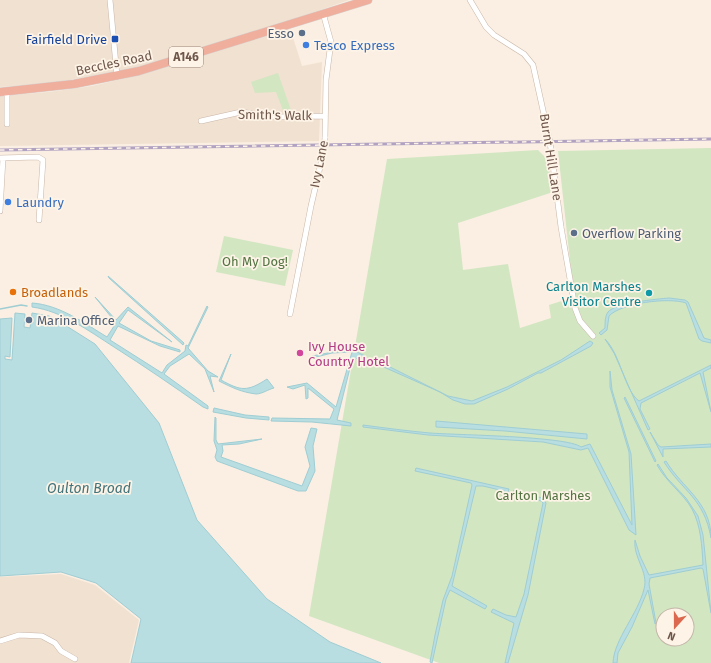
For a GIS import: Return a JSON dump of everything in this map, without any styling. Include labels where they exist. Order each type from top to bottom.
[{"type":"highway","name":"Beccles Road","points":[[4,92],[52,87],[117,76],[175,60],[323,13],[344,3],[368,0]]},
{"type":"street","points":[[110,0],[117,76]]},
{"type":"street","name":"Burnt Hill Lane","points":[[470,0],[486,27],[494,35],[524,54],[533,65],[550,142],[561,227],[575,308],[580,321],[593,336]]},
{"type":"street","name":"Ivy Lane","points":[[290,314],[311,206],[324,150],[327,62],[330,42],[323,13]]},
{"type":"street","points":[[4,92],[8,124]]},
{"type":"street","name":"Smith's Walk","points":[[201,121],[241,112],[277,117],[325,116]]},
{"type":"street","points":[[0,211],[1,158],[38,157],[43,160],[39,220]]},
{"type":"street","points":[[0,641],[18,635],[42,636],[55,643],[61,651],[75,659]]},
{"type":"shaded area","points":[[0,0],[349,0],[260,31],[138,68],[52,83],[0,87]]},
{"type":"shaded area","points":[[290,28],[302,66],[322,62],[319,141],[0,146],[0,96],[49,92],[92,86],[135,76]]},
{"type":"shaded area","points":[[61,574],[95,585],[139,620],[129,663],[0,663],[0,577]]},
{"type":"green space","points":[[278,73],[292,113],[284,113],[276,92],[255,93],[251,82]]},
{"type":"green space","name":"Carlton Marshes","points":[[711,148],[711,663],[439,663],[309,616],[387,159],[538,150],[548,160],[553,192],[458,223],[463,270],[508,264],[520,328],[551,318],[549,305],[574,297],[558,151]]},
{"type":"green space","name":"Oh My Dog!","points":[[224,236],[293,250],[285,286],[216,272]]},
{"type":"water","points":[[108,276],[184,343],[183,345],[109,278]]},
{"type":"water","points":[[95,297],[116,320],[128,307],[172,342],[128,310],[119,323],[151,341],[180,350],[180,352],[160,346],[118,326],[110,340],[162,373],[167,365],[185,351],[186,345],[188,346],[207,306],[208,307],[188,348],[208,371],[218,377],[210,376],[214,392],[205,369],[189,354],[170,366],[164,374],[208,406],[208,409],[75,322],[43,309],[32,307],[32,303],[42,304],[62,311],[107,337],[116,323]]},
{"type":"water","points":[[669,298],[685,300],[688,302],[704,338],[711,340],[711,343],[699,339],[686,303],[678,301],[646,302],[615,311],[609,316],[607,330],[601,335],[599,333],[605,328],[606,315],[612,309],[637,302]]},
{"type":"water","name":"Oulton Broad","points":[[15,313],[25,314],[24,327],[30,328],[32,313],[49,316],[95,344],[159,423],[197,520],[267,599],[330,642],[381,663],[131,663],[141,619],[96,583],[61,572],[0,576],[0,319],[12,318],[10,357],[5,356],[5,359],[12,360]]},
{"type":"water","points":[[605,339],[615,354],[623,373],[614,353]]},
{"type":"water","points":[[590,341],[593,343],[591,346],[541,373],[538,373],[508,389],[474,404],[465,404],[453,400],[440,392],[448,396],[472,401],[507,387],[561,360]]},
{"type":"water","points":[[354,348],[357,352],[365,356],[365,358],[357,358],[351,364],[337,420],[351,423],[351,426],[312,422],[271,421],[272,418],[330,419],[334,409],[308,388],[308,398],[306,399],[305,385],[293,389],[287,387],[307,383],[336,407],[352,352],[332,353],[312,358],[312,356]]},
{"type":"water","points":[[231,354],[221,380],[239,388],[249,388],[267,379],[274,388],[256,394],[237,389],[219,381]]},
{"type":"water","points":[[370,360],[378,361],[440,392],[377,364],[369,362]]},
{"type":"water","points":[[711,365],[711,368],[703,372],[711,412],[700,373],[641,403],[640,409],[650,429],[648,430],[630,390],[639,401]]},
{"type":"water","points":[[610,371],[612,390],[631,454],[636,535],[629,530],[588,448],[581,450],[543,442],[428,435],[363,427],[363,425],[430,433],[534,438],[572,443],[581,447],[590,444],[632,525],[629,452],[610,387]]},
{"type":"water","points":[[625,397],[656,461],[655,462],[624,398]]},
{"type":"water","points":[[214,408],[245,415],[269,417],[269,420],[246,418],[213,412]]},
{"type":"water","points":[[215,417],[216,440],[218,444],[262,439],[239,444],[222,445],[223,451],[221,457],[302,486],[310,466],[305,447],[311,428],[317,429],[313,446],[315,471],[306,491],[298,491],[217,461],[215,457],[217,450],[214,441]]},
{"type":"water","points":[[436,421],[587,434],[587,439],[505,431],[436,427]]},
{"type":"water","points":[[650,432],[658,445],[661,447],[711,444],[711,447],[663,449],[663,457]]},
{"type":"water","points":[[666,461],[701,505],[710,525],[711,538],[708,524],[698,504],[671,472],[664,462]]},
{"type":"water","points":[[658,464],[667,478],[686,498],[698,516],[703,535],[711,613],[703,569],[701,568],[650,578],[649,584],[655,624],[648,590],[632,627],[618,653],[617,663],[613,663],[617,645],[637,608],[644,589],[645,583],[643,571],[636,553],[635,540],[640,556],[649,575],[703,565],[700,536],[692,509],[665,477],[657,465]]},
{"type":"water","points":[[416,468],[509,489],[508,492],[483,486],[476,486],[452,586],[487,606],[485,609],[450,590],[446,599],[432,663],[430,662],[435,635],[443,600],[452,576],[472,485],[471,483],[415,471]]},
{"type":"water","points":[[514,490],[542,498],[546,503],[528,595],[508,663],[505,663],[514,623],[491,612],[493,609],[506,615],[516,617],[524,594],[543,503],[541,501],[513,493]]},
{"type":"waterway","points":[[0,309],[21,305],[27,306]]},
{"type":"railway","points":[[0,150],[711,139]]},
{"type":"place","name":"Esso","points":[[302,33]]},
{"type":"place","name":"Fairfield Drive","points":[[115,39]]},
{"type":"place","name":"Tesco Express","points":[[306,45]]},
{"type":"place","name":"Laundry","points":[[8,202]]},
{"type":"place","name":"Overflow Parking","points":[[574,233]]},
{"type":"place","name":"Broadlands","points":[[13,292]]},
{"type":"place","name":"Carlton Marshes Visitor Centre","points":[[649,293]]},
{"type":"place","name":"Marina Office","points":[[29,320]]},
{"type":"place","name":"Ivy House Country Hotel","points":[[300,353]]}]
